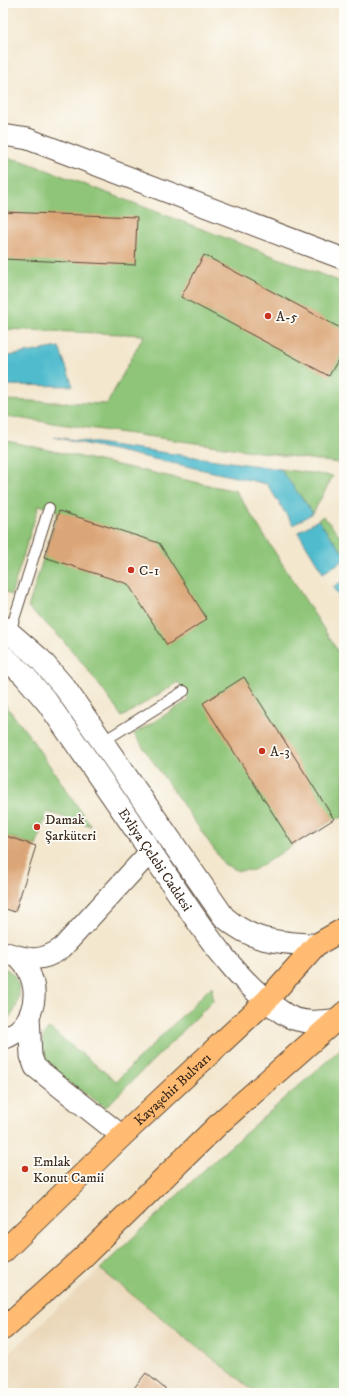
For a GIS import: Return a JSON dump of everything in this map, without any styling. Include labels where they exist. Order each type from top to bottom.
[{"type":"main road","name":"Kayaşehir Bulvarı","points":[[3,1252],[122,1136],[266,1001],[316,945],[344,929]]},
{"type":"main road","points":[[3,1329],[82,1258],[223,1120],[340,1017]]},
{"type":"street","points":[[3,135],[28,139],[344,259]]},
{"type":"street","name":"Evliya Çelebi Caddesi","points":[[6,630],[40,659],[54,675],[224,917],[235,926],[260,939],[285,944],[316,945]]},
{"type":"street","name":"Evliya Çelebi Caddesi","points":[[3,656],[24,675],[47,702],[151,851],[214,945],[266,1001],[288,1016],[309,1023],[340,1017]]},
{"type":"street","points":[[11,954],[34,959],[45,958],[62,948],[151,851]]},
{"type":"street","points":[[3,1039],[17,1031],[33,1009],[33,983],[29,971],[11,954]]},
{"type":"street","points":[[29,1016],[30,1056],[35,1067],[122,1136]]},
{"type":"lane","points":[[6,630],[49,508]]},
{"type":"lane","points":[[102,742],[184,691]]},
{"type":"shaded area","points":[[100,1269],[256,1393],[3,1393],[3,1359]]},
{"type":"green space","points":[[3,157],[23,161],[344,283],[344,467],[338,463],[3,416],[3,400],[107,404],[144,335],[3,329]]},
{"type":"green space","points":[[3,440],[236,491],[344,661],[344,817],[334,819],[254,870],[238,871],[224,864],[134,734],[189,700],[178,682],[122,717],[79,659],[55,632],[28,608],[58,511],[39,505],[11,595],[3,590]]},
{"type":"green space","points":[[280,469],[333,476],[313,513]]},
{"type":"green space","points":[[323,516],[344,540],[344,554],[318,520]]},
{"type":"green space","points":[[3,702],[28,734],[91,826],[47,812],[36,846],[3,835]]},
{"type":"green space","points":[[3,968],[11,972],[16,978],[19,986],[19,994],[18,1003],[14,1010],[3,1022]]},
{"type":"green space","points":[[212,986],[213,1001],[106,1107],[48,1069],[40,1059],[43,1037],[49,1028],[116,1081]]},
{"type":"green space","points":[[344,1046],[344,1393],[256,1393],[100,1269],[205,1169]]},
{"type":"water","points":[[59,347],[73,386],[3,385],[3,357]]},
{"type":"water","points":[[54,437],[280,469],[313,513],[293,525],[267,484]]},
{"type":"water","points":[[318,520],[344,554],[344,560],[323,573],[298,532]]},
{"type":"water","points":[[344,580],[344,605],[333,587]]},
{"type":"building","points":[[3,212],[137,217],[135,265],[3,259]]},
{"type":"building","name":"A-5","points":[[204,255],[344,330],[344,349],[329,376],[181,297]]},
{"type":"building","name":"C-1","points":[[59,511],[159,543],[207,619],[167,645],[128,584],[44,557]]},
{"type":"building","name":"A-3","points":[[244,677],[334,819],[293,845],[203,703]]},
{"type":"building","points":[[3,835],[36,846],[15,912],[3,908]]},
{"type":"building","points":[[146,1373],[170,1393],[130,1393]]},
{"type":"place","name":"A-5","points":[[268,316]]},
{"type":"place","name":"C-1","points":[[131,570]]},
{"type":"place","name":"A-3","points":[[262,751]]},
{"type":"place","name":"Damak Şarküteri","points":[[37,827]]},
{"type":"place","name":"Emlak Konut Camii","points":[[25,1169]]}]
